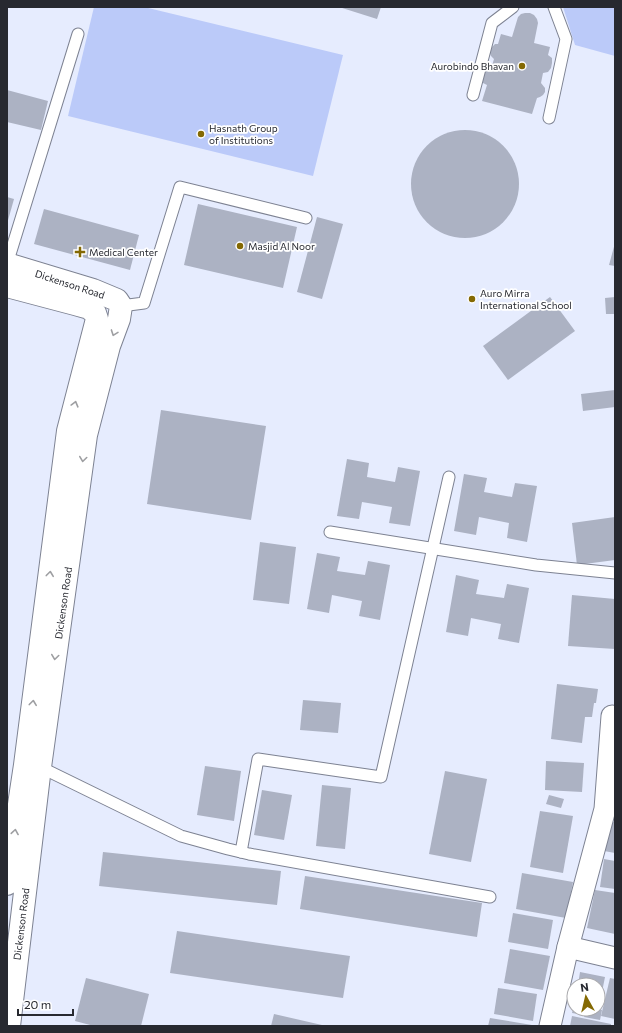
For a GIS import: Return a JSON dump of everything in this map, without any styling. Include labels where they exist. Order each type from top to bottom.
[{"type":"main road","name":"Dickenson Road","points":[[9,1026],[40,767],[77,433],[119,319],[121,306],[117,300],[92,290],[14,275]]},
{"type":"main road","name":"Dickenson Road","points":[[7,884],[77,433],[97,319],[96,313],[89,308],[75,304],[14,275]]},
{"type":"street","points":[[550,1026],[568,947],[610,809],[612,716]]},
{"type":"street","points":[[568,947],[615,958]]},
{"type":"lane","points":[[473,95],[492,23],[513,7]]},
{"type":"lane","points":[[549,118],[566,39],[554,7]]},
{"type":"lane","points":[[14,275],[78,34]]},
{"type":"lane","points":[[121,306],[144,303],[180,187],[306,218]]},
{"type":"lane","points":[[241,852],[258,759],[381,777],[449,477]]},
{"type":"lane","points":[[330,532],[536,565],[615,573]]},
{"type":"lane","points":[[40,767],[182,836],[241,852],[490,897]]},
{"type":"shaded area","points":[[94,7],[144,7],[343,55],[313,176],[68,116]]},
{"type":"shaded area","points":[[563,7],[615,7],[615,56],[575,45]]},
{"type":"building","points":[[339,7],[381,7],[377,19]]},
{"type":"building","name":"Aurobindo Bhavan","points":[[525,13],[534,15],[537,19],[538,23],[534,43],[550,47],[548,55],[552,58],[551,68],[548,72],[543,73],[541,83],[545,88],[545,92],[537,98],[532,114],[482,101],[487,85],[483,83],[481,79],[484,72],[491,69],[494,59],[491,56],[490,49],[495,44],[498,44],[501,34],[512,37],[518,17]]},
{"type":"building","points":[[7,90],[48,101],[41,130],[7,122]]},
{"type":"building","points":[[465,130],[486,134],[503,146],[515,163],[519,184],[515,205],[503,222],[486,234],[465,238],[444,234],[427,222],[415,205],[411,184],[415,163],[427,146],[444,134]]},
{"type":"building","points":[[7,197],[14,199],[7,224]]},
{"type":"building","name":"Masjid Al Noor","points":[[198,204],[297,227],[283,288],[184,265]]},
{"type":"building","points":[[44,209],[139,235],[130,270],[34,244]]},
{"type":"building","points":[[317,217],[343,224],[322,299],[297,292]]},
{"type":"building","points":[[615,243],[615,266],[609,265]]},
{"type":"building","points":[[550,297],[575,331],[508,380],[483,346]]},
{"type":"building","points":[[615,297],[615,314],[606,314],[605,298]]},
{"type":"building","points":[[615,390],[615,407],[583,411],[581,394]]},
{"type":"building","points":[[161,410],[266,426],[251,520],[147,504]]},
{"type":"building","points":[[347,459],[369,463],[367,477],[395,482],[398,467],[420,471],[410,526],[389,523],[392,507],[362,502],[359,519],[337,516]]},
{"type":"building","points":[[464,474],[487,478],[484,492],[512,497],[515,483],[537,486],[527,542],[507,538],[509,523],[479,517],[476,535],[454,531]]},
{"type":"building","points":[[615,517],[615,560],[577,565],[572,523]]},
{"type":"building","points":[[260,542],[296,547],[289,604],[253,600]]},
{"type":"building","points":[[317,553],[340,557],[337,571],[365,575],[368,561],[390,565],[380,620],[359,616],[362,601],[332,595],[329,613],[307,609]]},
{"type":"building","points":[[456,575],[479,580],[476,594],[504,598],[507,584],[529,588],[519,643],[498,639],[501,624],[471,618],[468,636],[446,632]]},
{"type":"building","points":[[572,595],[615,599],[615,649],[568,646]]},
{"type":"building","points":[[557,684],[598,689],[592,717],[585,717],[582,743],[551,739]]},
{"type":"building","points":[[303,700],[341,703],[338,733],[300,730]]},
{"type":"building","points":[[546,761],[584,763],[582,792],[545,790]]},
{"type":"building","points":[[205,766],[241,771],[234,821],[197,815]]},
{"type":"building","points":[[445,771],[487,779],[471,862],[429,854]]},
{"type":"building","points":[[322,785],[351,788],[345,849],[316,846]]},
{"type":"building","points":[[262,790],[292,795],[284,840],[254,835]]},
{"type":"building","points":[[549,795],[564,799],[561,808],[546,804]]},
{"type":"building","points":[[540,811],[573,816],[563,873],[530,867]]},
{"type":"building","points":[[610,821],[615,822],[615,853],[604,851]]},
{"type":"building","points":[[103,852],[281,871],[277,905],[99,886]]},
{"type":"building","points":[[604,859],[615,861],[615,889],[600,887]]},
{"type":"building","points":[[522,873],[573,882],[566,918],[516,909]]},
{"type":"building","points":[[305,876],[482,903],[477,937],[300,909]]},
{"type":"building","points":[[595,890],[615,893],[615,934],[587,928]]},
{"type":"building","points":[[513,913],[553,920],[548,949],[508,942]]},
{"type":"building","points":[[177,931],[350,956],[343,998],[170,973]]},
{"type":"building","points":[[510,949],[550,956],[543,990],[504,983]]},
{"type":"building","points":[[580,972],[605,977],[579,977]]},
{"type":"building","points":[[86,978],[149,994],[141,1026],[94,1026],[75,1021]]},
{"type":"building","points":[[610,978],[615,979],[615,1019],[606,1017],[606,995]]},
{"type":"building","points":[[498,988],[537,994],[533,1021],[494,1014]]},
{"type":"building","points":[[274,1014],[322,1025],[322,1026],[271,1026]]},
{"type":"building","points":[[572,1017],[611,1024],[611,1026],[570,1026]]},
{"type":"building","points":[[584,1017],[601,1017],[600,1020]]},
{"type":"building","points":[[490,1018],[532,1025],[532,1026],[488,1026]]},
{"type":"place","name":"Aurobindo Bhavan","points":[[522,66]]},
{"type":"place","name":"Hasnath Group of Institutions","points":[[201,134]]},
{"type":"place","name":"Masjid Al Noor","points":[[240,246]]},
{"type":"place","name":"Medical Center","points":[[80,252]]},
{"type":"place","name":"Auro Mirra International School","points":[[472,299]]}]
